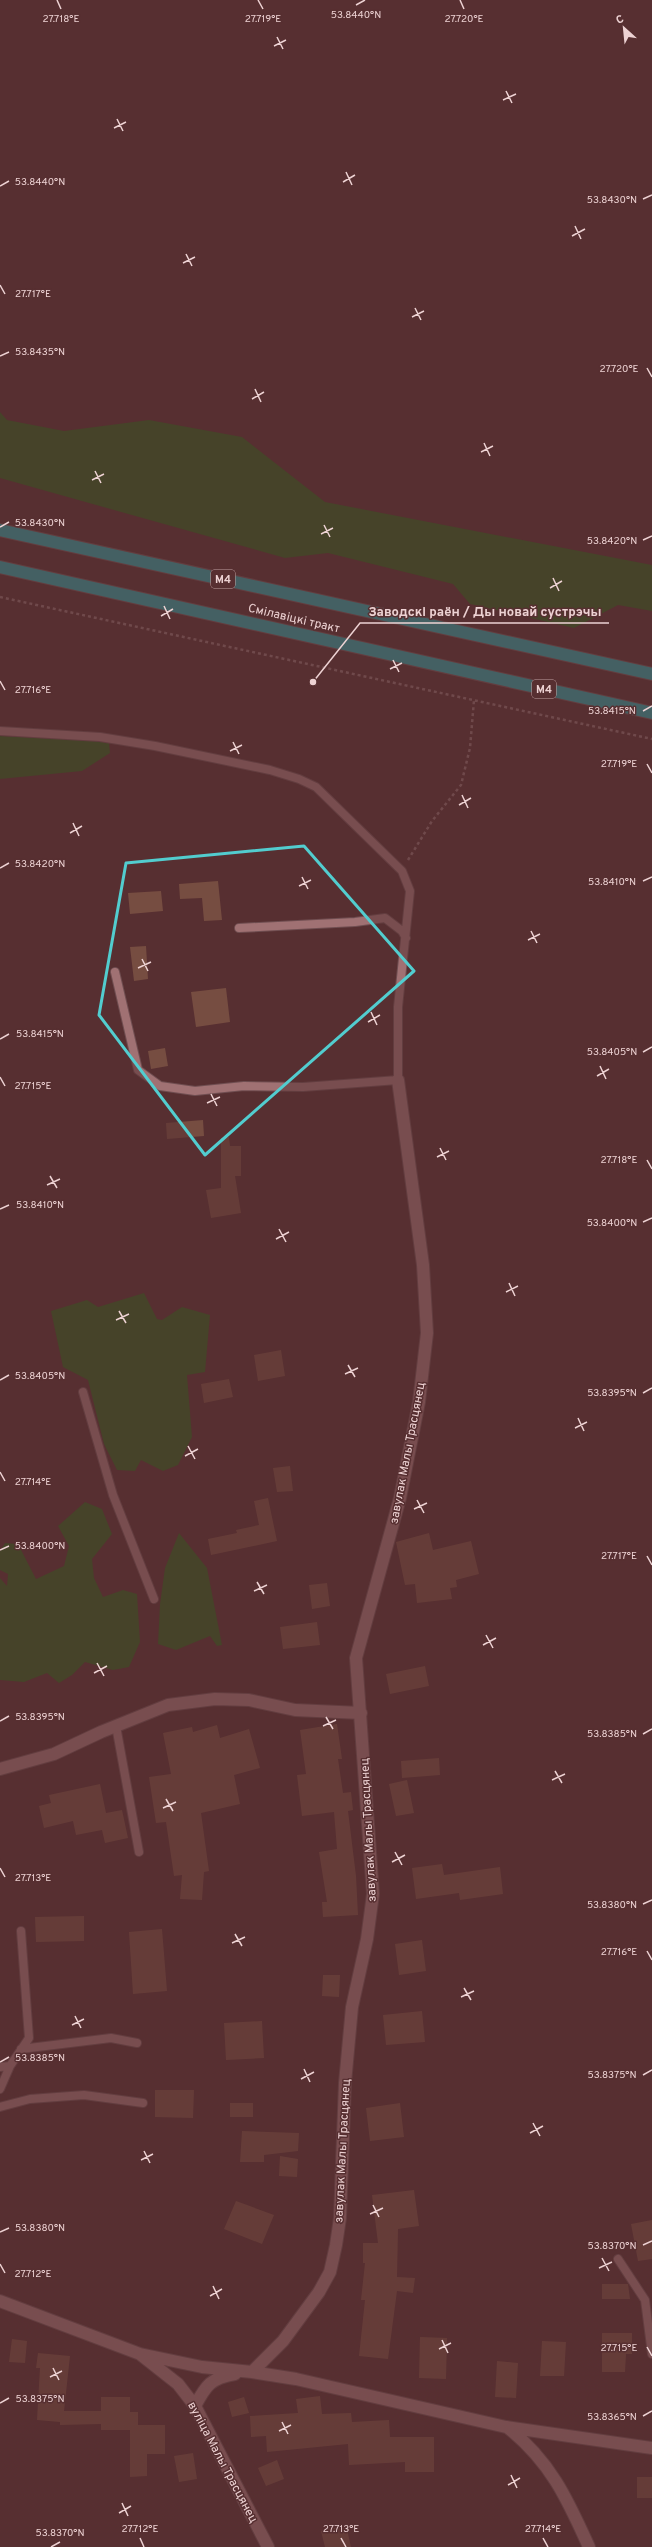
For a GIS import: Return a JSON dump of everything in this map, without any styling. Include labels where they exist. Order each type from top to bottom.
[{"type":"highway","name":"Смілавіцкі тракт","points":[[0,530],[652,674]]},
{"type":"highway","name":"Смілавіцкі тракт","points":[[0,567],[652,713]]},
{"type":"street","name":"завулак Малы Трасцянец","points":[[252,2372],[283,2341],[319,2292],[330,2272],[336,2245],[352,2007],[367,1939],[373,1894],[356,1658],[400,1498],[419,1402],[427,1333],[423,1265],[398,1080]]},
{"type":"street","points":[[0,1769],[54,1754],[116,1726],[168,1705],[215,1699],[249,1700],[295,1710],[361,1713]]},
{"type":"street","name":"вуліца Малы Трасцянец","points":[[0,2301],[140,2354],[178,2384],[195,2406],[268,2547]]},
{"type":"street","points":[[140,2354],[202,2367],[252,2372],[506,2427],[652,2448]]},
{"type":"street","points":[[195,2406],[205,2387],[219,2377],[252,2372]]},
{"type":"street","points":[[506,2427],[529,2445],[544,2463],[570,2507],[588,2547]]},
{"type":"lane","points":[[0,730],[100,737],[270,770],[299,779],[316,787],[402,871],[410,890],[398,1007],[398,1080],[353,1082],[303,1087],[244,1086],[195,1091],[160,1086],[138,1070],[115,972]]},
{"type":"lane","points":[[239,928],[355,922],[385,918],[402,931],[406,938]]},
{"type":"lane","points":[[83,1392],[113,1495],[154,1599]]},
{"type":"lane","points":[[116,1726],[139,1852]]},
{"type":"lane","points":[[0,2089],[10,2066],[29,2038],[21,1931]]},
{"type":"lane","points":[[21,2049],[111,2038],[137,2042]]},
{"type":"lane","points":[[0,2067],[10,2066]]},
{"type":"lane","points":[[0,2107],[30,2100],[84,2095],[143,2103]]},
{"type":"lane","points":[[618,2259],[645,2300],[652,2354]]},
{"type":"path","points":[[0,597],[652,739]]},
{"type":"path","points":[[402,871],[432,821],[461,785],[470,748],[474,700]]},
{"type":"highlighted area","points":[[304,846],[414,971],[205,1155],[99,1015],[126,863]]},
{"type":"green space","points":[[0,412],[7,420],[64,431],[149,420],[242,437],[325,502],[652,565],[652,611],[618,605],[574,628],[470,604],[453,584],[328,553],[285,558],[0,478]]},
{"type":"green space","points":[[0,736],[97,741],[109,743],[110,753],[82,771],[0,779]]},
{"type":"green space","points":[[144,1293],[157,1319],[162,1320],[182,1307],[210,1315],[205,1372],[187,1375],[192,1437],[178,1465],[163,1471],[141,1460],[135,1471],[117,1470],[104,1444],[88,1380],[63,1367],[51,1311],[87,1300],[98,1307]]},
{"type":"green space","points":[[85,1502],[102,1509],[112,1534],[92,1559],[94,1578],[103,1597],[123,1590],[137,1594],[140,1642],[129,1667],[113,1670],[85,1662],[72,1675],[59,1683],[47,1673],[24,1682],[0,1680],[0,1578],[7,1586],[8,1574],[0,1570],[0,1551],[5,1543],[18,1544],[36,1579],[64,1566],[69,1546],[58,1526]]},
{"type":"green space","points":[[179,1533],[207,1568],[222,1645],[217,1646],[210,1636],[176,1650],[158,1644],[160,1604],[165,1568]]},
{"type":"building","points":[[218,881],[222,920],[204,921],[202,898],[180,899],[179,884]]},
{"type":"building","points":[[161,891],[163,911],[130,914],[128,893]]},
{"type":"building","points":[[146,946],[148,979],[134,981],[130,947]]},
{"type":"building","points":[[226,988],[230,1022],[196,1027],[191,992]]},
{"type":"building","points":[[165,1048],[168,1066],[151,1069],[148,1051]]},
{"type":"building","points":[[203,1120],[204,1136],[167,1139],[166,1123]]},
{"type":"building","points":[[229,1137],[230,1146],[241,1146],[241,1176],[235,1176],[241,1213],[211,1218],[206,1190],[221,1188],[221,1138]]},
{"type":"building","points":[[281,1350],[285,1376],[258,1381],[254,1355]]},
{"type":"building","points":[[229,1379],[233,1397],[204,1403],[201,1384]]},
{"type":"building","points":[[290,1466],[293,1491],[277,1492],[273,1468]]},
{"type":"building","points":[[268,1498],[277,1541],[211,1555],[208,1539],[237,1533],[236,1530],[259,1525],[254,1501]]},
{"type":"building","points":[[429,1533],[433,1550],[471,1541],[479,1574],[456,1580],[457,1587],[450,1588],[452,1599],[417,1603],[415,1584],[405,1585],[396,1542]]},
{"type":"building","points":[[327,1583],[330,1606],[312,1609],[309,1585]]},
{"type":"building","points":[[317,1622],[320,1645],[283,1649],[280,1627]]},
{"type":"building","points":[[425,1666],[429,1686],[390,1694],[386,1674]]},
{"type":"building","points":[[337,1724],[342,1759],[338,1759],[343,1793],[351,1792],[353,1810],[348,1811],[356,1876],[358,1915],[323,1917],[322,1902],[327,1902],[319,1852],[337,1849],[334,1812],[302,1816],[297,1775],[306,1774],[300,1730]]},
{"type":"building","points":[[217,1725],[220,1738],[249,1729],[260,1768],[234,1775],[240,1804],[201,1813],[209,1871],[204,1872],[202,1900],[180,1899],[182,1875],[174,1876],[166,1822],[156,1823],[149,1777],[171,1774],[163,1733],[192,1727],[193,1732]]},
{"type":"building","points":[[439,1758],[440,1775],[402,1778],[401,1761]]},
{"type":"building","points":[[407,1780],[414,1813],[396,1816],[389,1784]]},
{"type":"building","points":[[100,1784],[106,1813],[122,1810],[128,1838],[105,1843],[102,1830],[76,1835],[73,1821],[44,1828],[39,1806],[51,1803],[49,1795]]},
{"type":"building","points":[[442,1864],[444,1875],[500,1867],[503,1894],[460,1900],[459,1893],[416,1899],[412,1868]]},
{"type":"building","points":[[84,1916],[84,1941],[36,1942],[35,1917]]},
{"type":"building","points":[[162,1929],[167,1991],[133,1994],[129,1932]]},
{"type":"building","points":[[422,1940],[426,1971],[399,1975],[395,1944]]},
{"type":"building","points":[[323,1975],[340,1975],[339,1997],[322,1996]]},
{"type":"building","points":[[422,2011],[425,2042],[386,2045],[383,2015]]},
{"type":"building","points":[[262,2021],[264,2058],[226,2060],[224,2023]]},
{"type":"building","points":[[155,2090],[194,2090],[193,2118],[155,2117]]},
{"type":"building","points":[[230,2103],[253,2103],[253,2117],[230,2117]]},
{"type":"building","points":[[400,2103],[404,2137],[370,2141],[366,2108]]},
{"type":"building","points":[[242,2131],[299,2133],[298,2151],[264,2155],[264,2162],[240,2162]]},
{"type":"building","points":[[280,2156],[298,2159],[297,2177],[279,2176]]},
{"type":"building","points":[[414,2190],[419,2226],[398,2229],[397,2277],[415,2278],[413,2293],[397,2291],[388,2359],[359,2356],[365,2300],[361,2300],[365,2263],[363,2263],[363,2243],[378,2243],[372,2195]]},
{"type":"building","points":[[236,2201],[274,2215],[262,2244],[224,2229]]},
{"type":"building","points":[[652,2220],[652,2259],[638,2261],[631,2224]]},
{"type":"building","points":[[602,2284],[628,2284],[630,2299],[602,2299]]},
{"type":"building","points":[[602,2333],[632,2333],[632,2354],[626,2354],[625,2372],[602,2372]]},
{"type":"building","points":[[420,2337],[447,2338],[446,2379],[419,2378]]},
{"type":"building","points":[[12,2339],[27,2341],[25,2363],[9,2362]]},
{"type":"building","points":[[542,2341],[566,2342],[564,2376],[540,2376]]},
{"type":"building","points":[[38,2353],[70,2356],[64,2411],[101,2411],[101,2397],[130,2397],[130,2412],[138,2412],[138,2425],[165,2425],[165,2454],[147,2454],[147,2476],[130,2477],[130,2430],[101,2430],[101,2424],[60,2425],[60,2422],[37,2420],[40,2368],[36,2368]]},
{"type":"building","points":[[497,2361],[518,2363],[516,2398],[495,2397]]},
{"type":"building","points":[[320,2396],[322,2414],[351,2413],[352,2422],[389,2420],[390,2437],[434,2437],[434,2472],[405,2472],[405,2462],[349,2465],[348,2444],[267,2452],[266,2436],[251,2437],[250,2416],[298,2413],[296,2399]]},
{"type":"building","points":[[244,2397],[249,2413],[232,2417],[228,2402]]},
{"type":"building","points":[[193,2453],[197,2479],[179,2482],[174,2456]]},
{"type":"building","points":[[277,2460],[284,2479],[266,2486],[258,2468]]},
{"type":"building","points":[[637,2477],[652,2477],[652,2498],[637,2498]]},
{"type":"building","points":[[346,2525],[351,2547],[325,2547],[321,2531]]},
{"type":"place","name":"Заводскі раён / Ды новай сустрэчы","points":[[313,682]]}]
